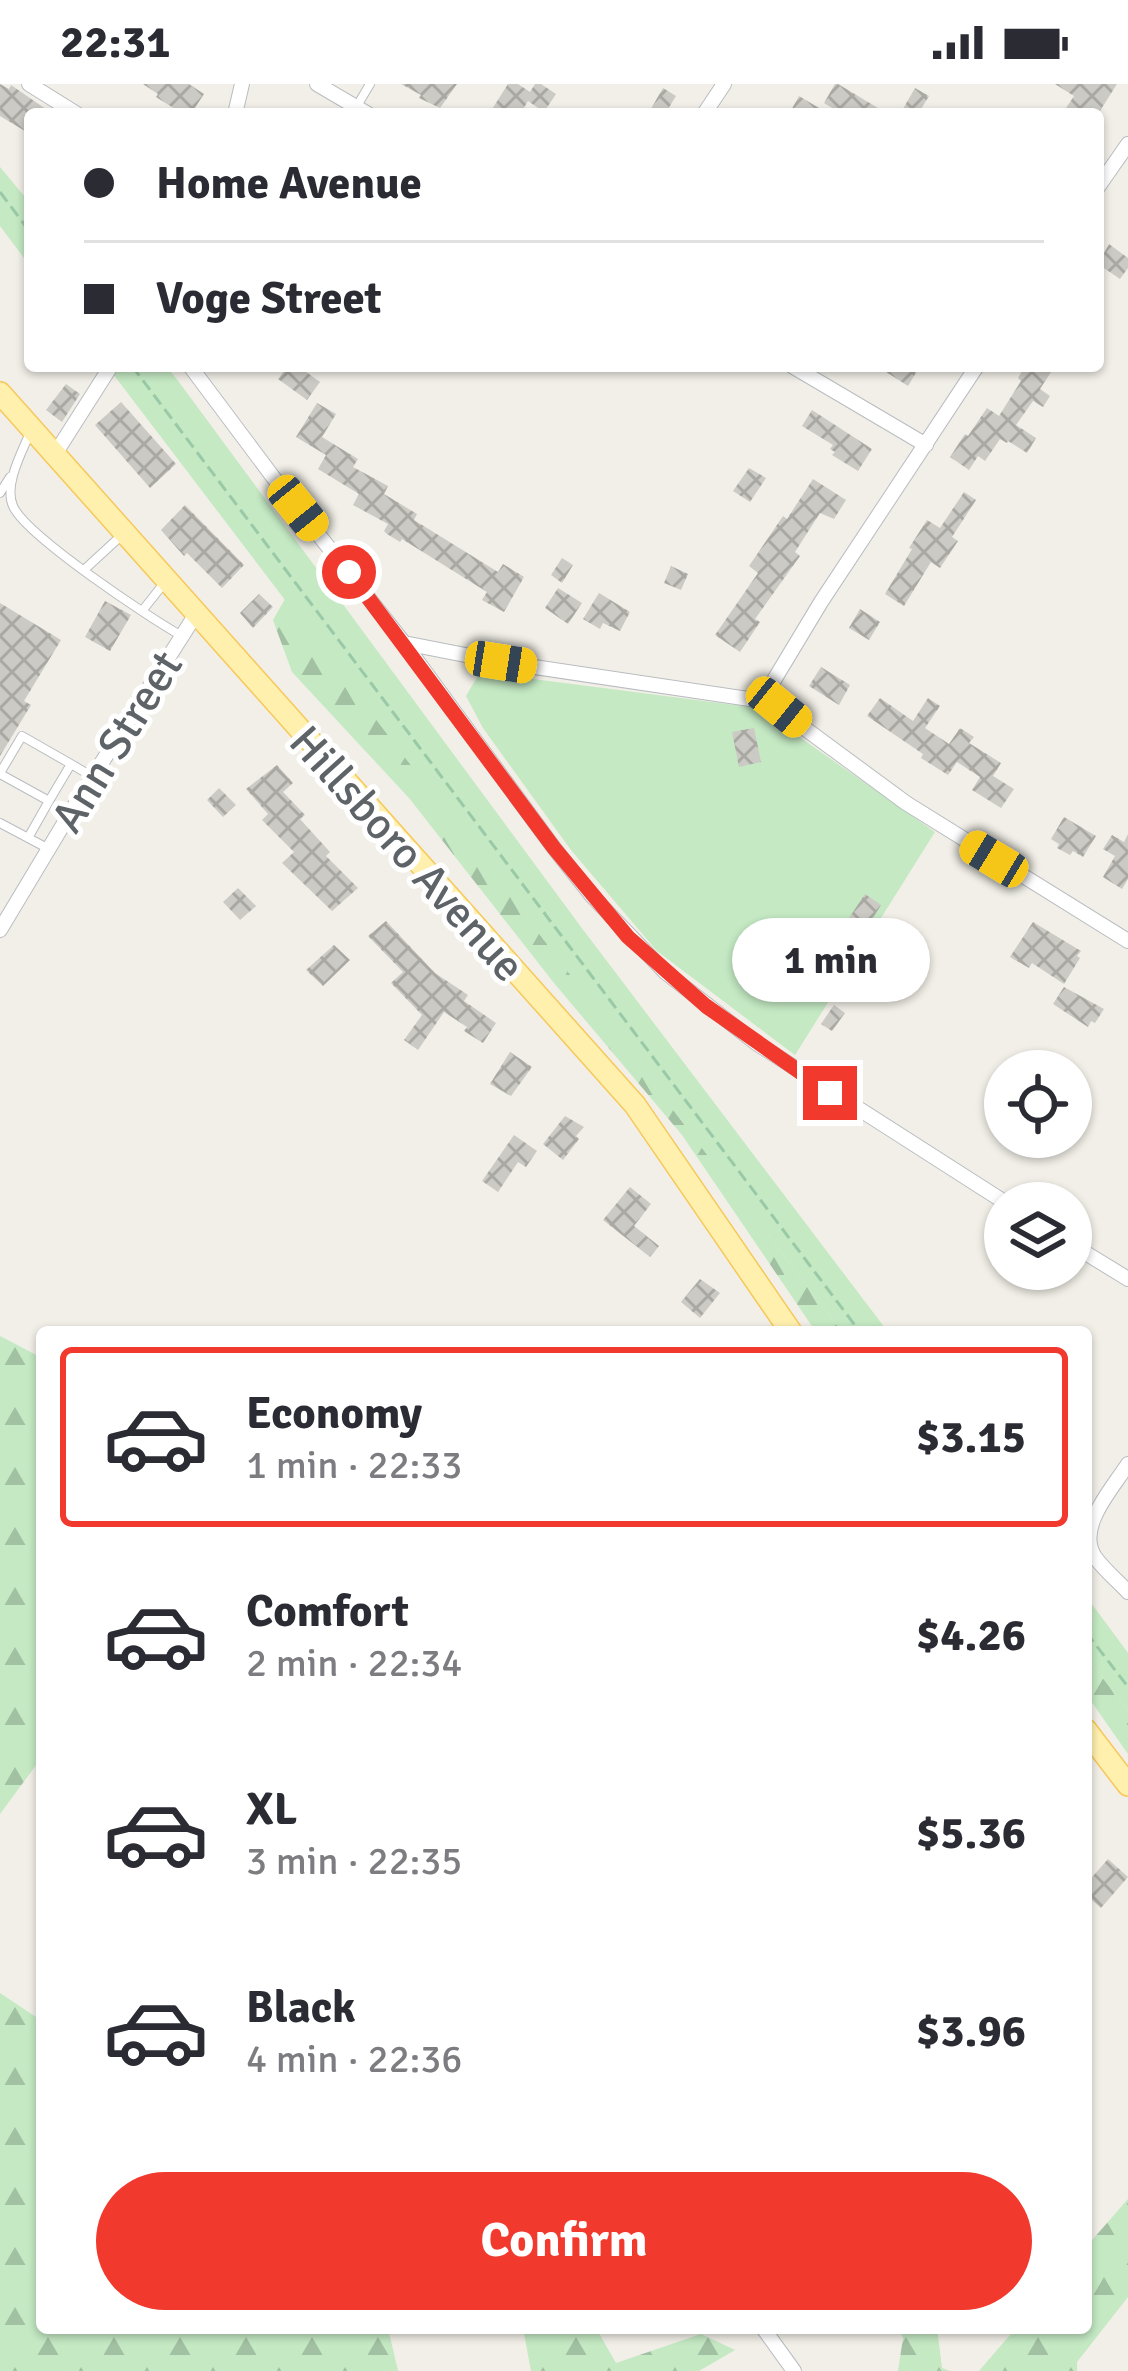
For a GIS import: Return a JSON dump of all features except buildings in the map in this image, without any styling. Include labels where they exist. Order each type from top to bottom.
[{"type":"main road","name":"Hillsboro Avenue","points":[[0,393],[634,1106],[787,1326]]},
{"type":"main road","points":[[1092,1738],[1128,1786]]},
{"type":"street","points":[[29,84],[67,108]]},
{"type":"street","points":[[317,84],[357,108]]},
{"type":"street","points":[[1104,178],[1128,143]]},
{"type":"street","points":[[55,454],[107,372]]},
{"type":"street","points":[[194,372],[404,643],[554,848],[616,923],[665,972],[772,1054],[984,1189]]},
{"type":"street","points":[[802,372],[926,445]]},
{"type":"street","points":[[762,700],[973,372]]},
{"type":"street","name":"Ann Street","points":[[0,930],[196,614]]},
{"type":"street","points":[[404,643],[762,700],[779,707],[906,803],[1128,940]]},
{"type":"street","points":[[1092,1257],[1128,1279]]},
{"type":"street","points":[[1092,1525],[1128,1464]]},
{"type":"street","points":[[1092,1550],[1128,1592]]},
{"type":"street","points":[[767,2334],[794,2371]]},
{"type":"lane","points":[[32,428],[15,471],[13,507],[47,542],[182,636]]},
{"type":"lane","points":[[0,493],[15,471]]},
{"type":"lane","points":[[85,569],[124,533]]},
{"type":"lane","points":[[142,611],[166,581]]},
{"type":"lane","points":[[49,801],[0,774],[22,736],[93,777]]},
{"type":"lane","points":[[28,838],[71,764]]},
{"type":"lane","points":[[0,823],[49,849]]},
{"type":"path","points":[[0,192],[24,224]]},
{"type":"path","points":[[137,372],[855,1326]]},
{"type":"path","points":[[1092,1640],[1128,1688]]},
{"type":"green space","points":[[0,167],[24,196],[24,258],[0,226]]},
{"type":"green space","points":[[112,372],[171,372],[176,378],[581,927],[883,1326],[837,1326]]},
{"type":"green space","points":[[285,599],[837,1326],[812,1326],[682,1135],[554,983],[409,798],[292,672],[273,620]]},
{"type":"green space","points":[[480,672],[758,708],[935,832],[795,1055],[657,951],[571,850],[483,728],[466,696]]},
{"type":"green space","points":[[0,1336],[36,1355],[36,1765],[0,1814]]},
{"type":"green space","points":[[1092,1604],[1128,1653],[1128,1711],[1092,1664]]},
{"type":"green space","points":[[1092,1664],[1128,1711],[1128,1754],[1092,1703]]},
{"type":"green space","points":[[0,1993],[36,2017],[36,2334],[389,2334],[398,2371],[0,2371]]},
{"type":"green space","points":[[1128,2199],[1128,2297],[1077,2362],[1077,2371],[979,2371],[1011,2334],[1092,2334],[1092,2240]]},
{"type":"green space","points":[[524,2334],[599,2334],[616,2363],[701,2334],[735,2350],[699,2371],[531,2371]]},
{"type":"green space","points":[[901,2334],[938,2334],[942,2368],[950,2371],[898,2371]]},
{"type":"route","points":[[349,572],[554,848],[628,937],[706,1006],[830,1093]]}]
